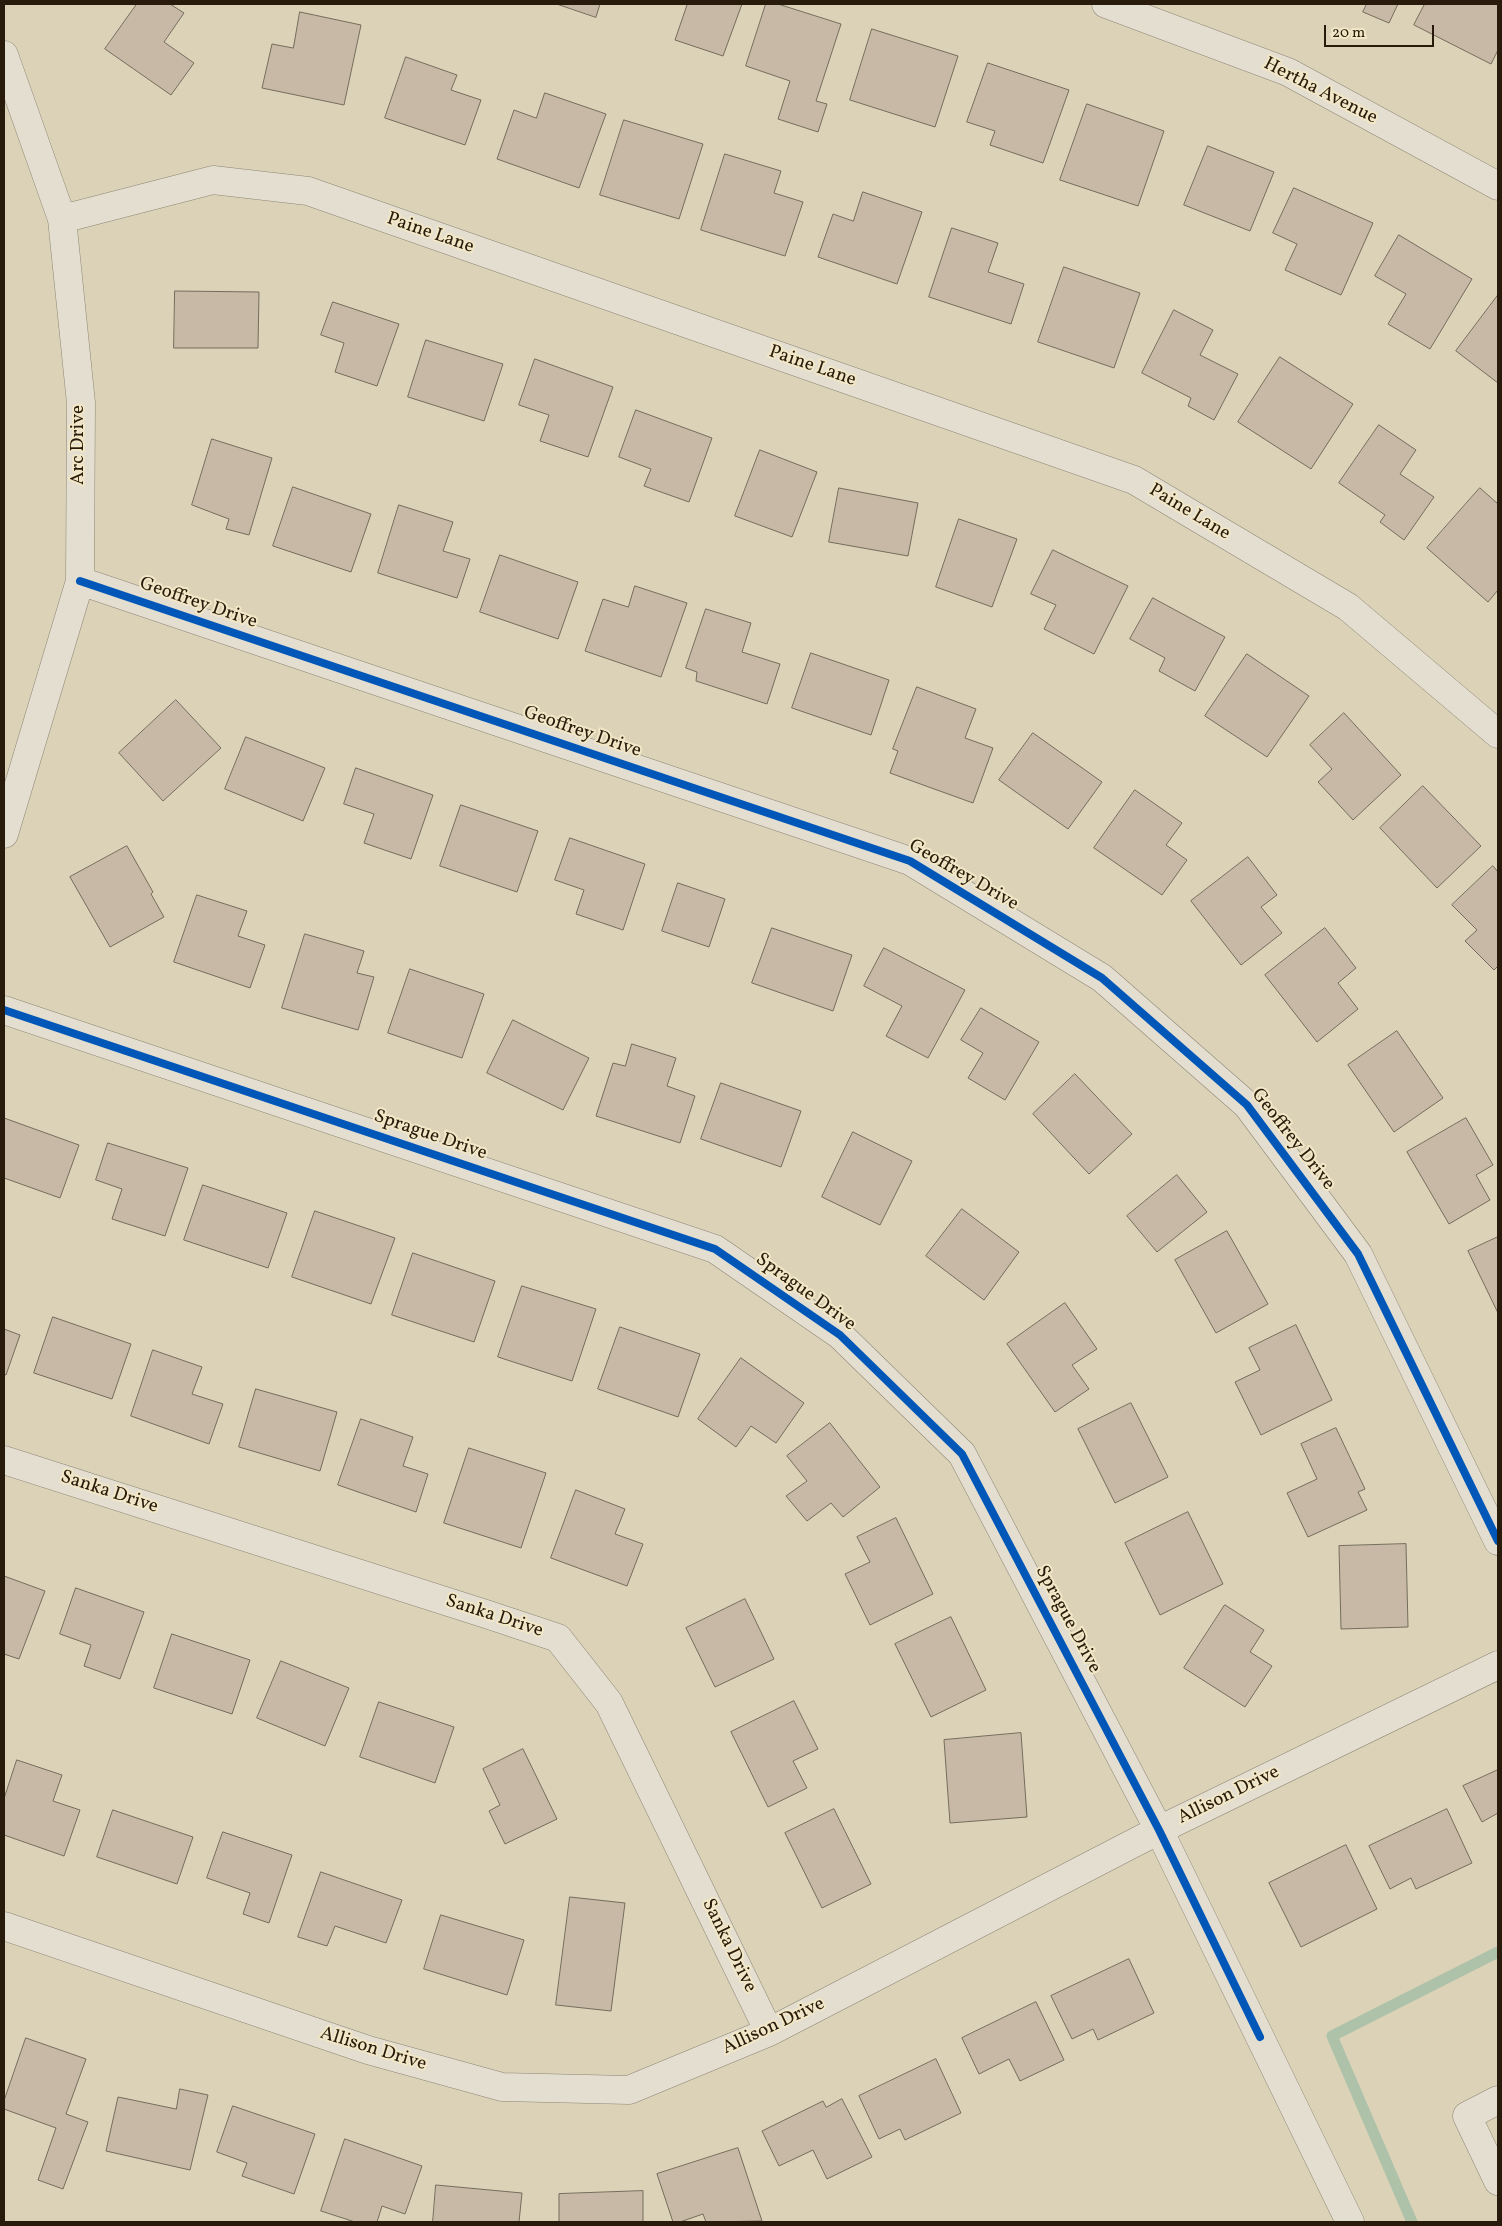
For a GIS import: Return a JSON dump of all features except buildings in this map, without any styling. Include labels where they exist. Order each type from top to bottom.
[{"type":"street","name":"Hertha Avenue","points":[[1106,4],[1288,72],[1498,186]]},
{"type":"street","name":"Arc Drive","points":[[4,55],[62,218],[81,403],[80,581],[4,834]]},
{"type":"street","name":"Paine Lane","points":[[62,218],[212,180],[308,191],[1134,480],[1348,607],[1498,734]]},
{"type":"street","name":"Geoffrey Drive","points":[[80,581],[910,861],[1102,978],[1247,1105],[1358,1254],[1498,1541]]},
{"type":"street","name":"Sprague Drive","points":[[4,1010],[715,1249],[840,1335],[962,1454],[1159,1830],[1350,2222]]},
{"type":"street","name":"Sanka Drive","points":[[4,1460],[558,1638],[609,1703],[769,2032]]},
{"type":"street","name":"Allison Drive","points":[[4,1926],[368,2050],[502,2087],[629,2090],[769,2032],[1159,1830],[1498,1665]]},
{"type":"street","points":[[1498,2100],[1467,2116],[1498,2181]]},
{"type":"waterway","points":[[1412,2222],[1332,2036],[1498,1952]]},
{"type":"cycle path","points":[[80,581],[910,861],[1102,978],[1247,1105],[1358,1254],[1498,1541]]},
{"type":"cycle path","points":[[4,1010],[715,1249],[840,1335],[962,1454],[1159,1830],[1260,2037]]}]
